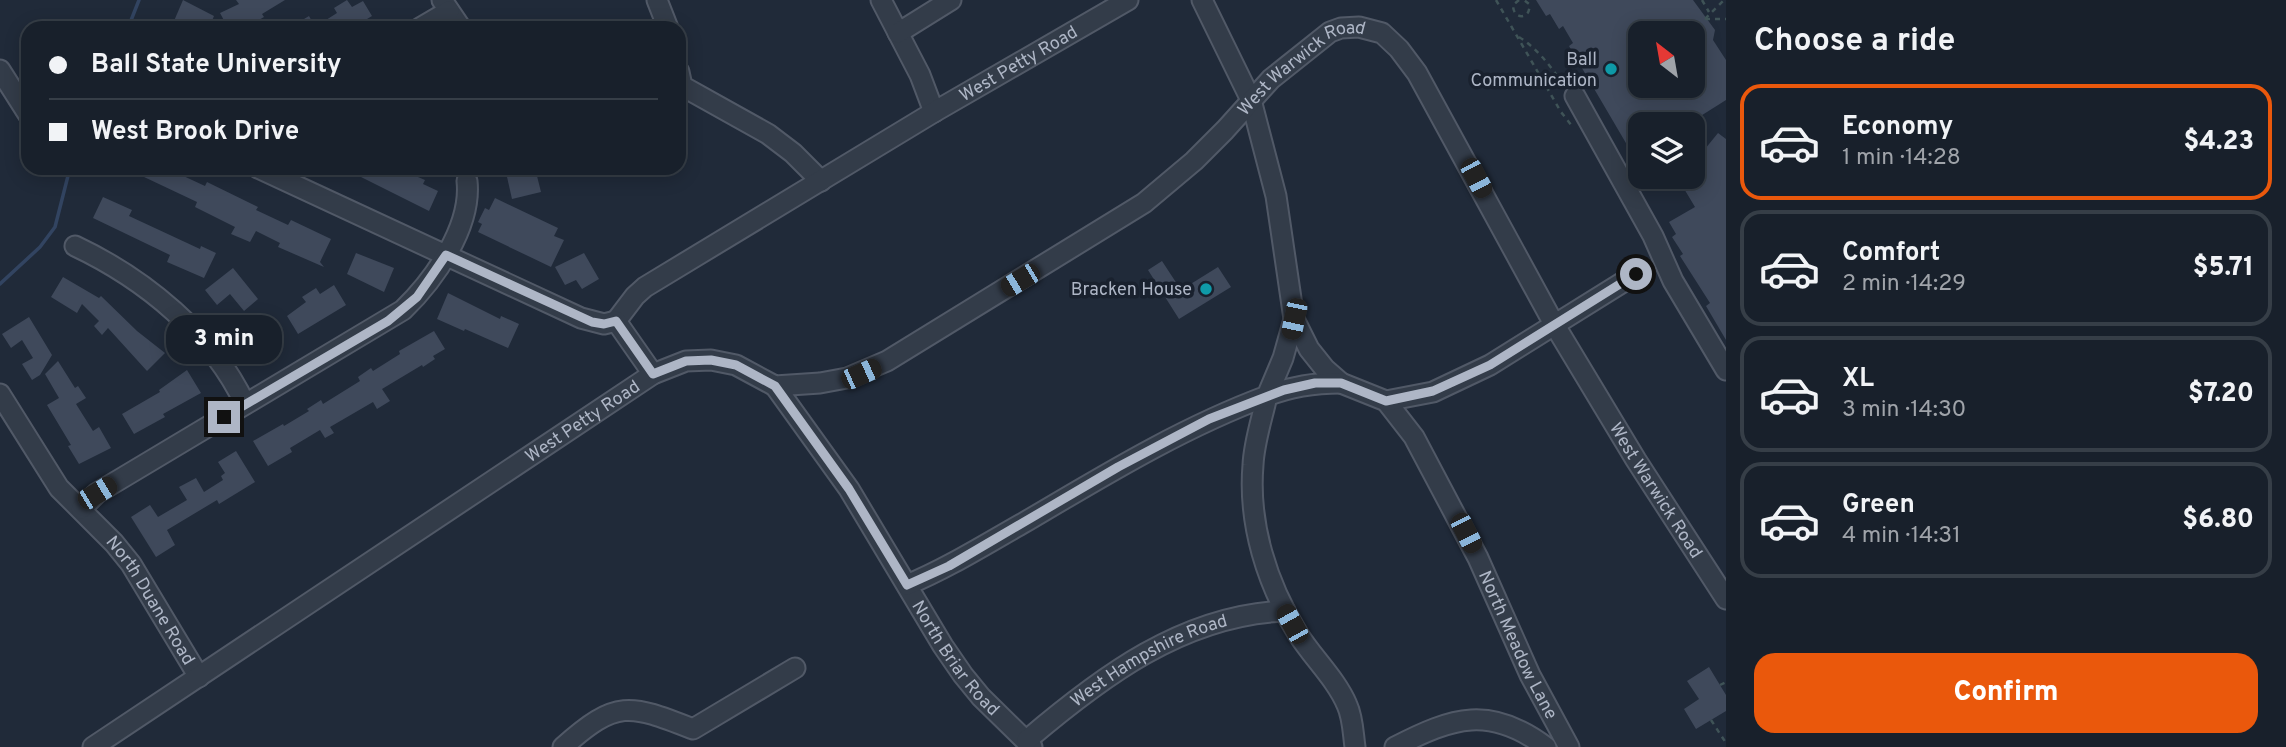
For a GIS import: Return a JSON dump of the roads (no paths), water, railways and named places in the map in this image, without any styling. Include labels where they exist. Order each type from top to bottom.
[{"type":"street","points":[[657,0],[665,21]]},
{"type":"street","points":[[881,0],[920,75],[934,112]]},
{"type":"street","points":[[898,33],[951,0]]},
{"type":"street","name":"West Petty Road","points":[[93,747],[653,374],[616,321],[645,287],[934,112],[1128,0]]},
{"type":"street","name":"North Meadow Lane","points":[[1202,0],[1251,100],[1276,196],[1294,319],[1316,360],[1341,383],[1386,401],[1415,437],[1478,558],[1530,675],[1569,747]]},
{"type":"street","points":[[428,21],[445,5],[456,21]]},
{"type":"street","name":"West Warwick Road","points":[[775,386],[847,378],[887,361],[1144,203],[1194,161],[1287,65],[1330,32],[1359,27],[1382,33],[1399,49],[1437,104],[1554,324],[1636,460],[1726,599]]},
{"type":"street","points":[[2,79],[21,105]]},
{"type":"street","points":[[686,86],[768,134],[793,153],[821,181]]},
{"type":"street","points":[[1575,96],[1653,236],[1673,281],[1726,370]]},
{"type":"street","points":[[275,175],[592,322],[604,324],[616,321]]},
{"type":"street","points":[[81,509],[97,493],[395,316],[426,286],[446,255],[464,214],[467,181]]},
{"type":"street","points":[[75,246],[113,266],[174,311],[222,364],[245,404]]},
{"type":"street","points":[[1386,401],[1414,397],[1454,383],[1490,365],[1636,274]]},
{"type":"street","points":[[1294,319],[1283,358],[1267,396],[1254,449],[1254,518],[1263,555],[1285,611],[1299,636],[1348,706],[1356,747]]},
{"type":"street","points":[[653,374],[686,361],[711,360],[736,365],[775,386]]},
{"type":"street","points":[[907,585],[949,566],[1209,419],[1300,385],[1341,383]]},
{"type":"street","name":"North Briar Road","points":[[775,386],[849,489],[963,675],[981,697],[1029,744]]},
{"type":"street","name":"North Duane Road","points":[[0,394],[51,476],[131,564],[199,677]]},
{"type":"street","name":"West Hampshire Road","points":[[1029,744],[1078,698],[1130,662],[1168,641],[1209,625],[1285,611]]},
{"type":"street","points":[[563,747],[593,722],[621,709],[648,712],[695,738],[795,668]]},
{"type":"street","points":[[1395,747],[1435,728],[1461,720],[1480,718],[1508,724],[1546,747]]},
{"type":"waterway","points":[[131,21],[139,0]]},
{"type":"waterway","points":[[0,284],[40,247],[55,227],[68,175]]},
{"type":"place","name":"Ball Communication","points":[[1611,69]]},
{"type":"place","name":"Bracken House","points":[[1206,289]]}]
